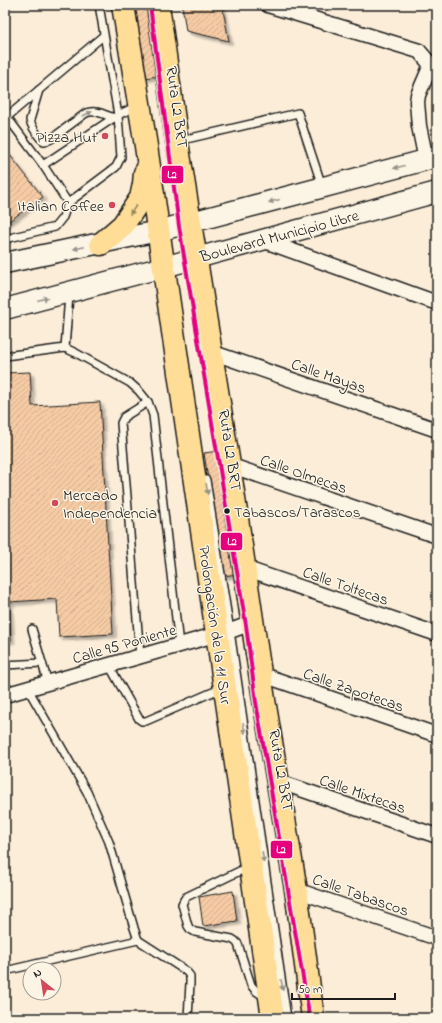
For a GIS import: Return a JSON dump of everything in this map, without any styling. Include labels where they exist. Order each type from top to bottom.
[{"type":"main road","points":[[123,5],[146,146],[172,229]]},
{"type":"main road","points":[[158,5],[177,142],[172,229]]},
{"type":"main road","points":[[101,244],[123,225],[141,198],[144,184],[146,146]]},
{"type":"main road","points":[[5,263],[172,229],[431,159]]},
{"type":"main road","name":"Boulevard Municipio Libre","points":[[5,309],[437,192]]},
{"type":"main road","name":"Prolongación de la 11 Sur","points":[[172,229],[224,632],[225,686],[272,1010]]},
{"type":"main road","name":"Prolongación de la 11 Sur","points":[[172,229],[176,263],[211,352],[244,568],[249,624],[260,674],[296,890],[313,1018]]},
{"type":"street","points":[[268,5],[418,51],[434,66],[418,95],[417,102],[419,126],[431,159]]},
{"type":"street","points":[[262,240],[437,303]]},
{"type":"street","name":"Calle Mayas","points":[[211,352],[437,430]]},
{"type":"street","name":"Calle Olmecas","points":[[229,465],[437,536]]},
{"type":"street","name":"Calle Toltecas","points":[[244,568],[437,634]]},
{"type":"street","name":"Calle 95 Poniente","points":[[5,695],[249,624]]},
{"type":"street","name":"Calle Zapotecas","points":[[260,674],[437,735]]},
{"type":"street","name":"Calle Mixtecas","points":[[277,781],[437,836]]},
{"type":"street","name":"Calle Tabascos","points":[[296,890],[437,938]]},
{"type":"lane","points":[[5,239],[55,227],[63,217],[68,203],[116,167],[119,162],[121,157],[116,117],[99,5]]},
{"type":"lane","name":"Ruta L2 BRT","points":[[128,5],[172,229]]},
{"type":"lane","name":"Ruta L2 BRT","points":[[150,5],[172,229]]},
{"type":"lane","points":[[68,203],[6,116],[104,36]]},
{"type":"lane","points":[[39,90],[30,120],[41,139],[45,141],[51,140],[86,113],[91,111],[116,117]]},
{"type":"lane","points":[[42,165],[116,117],[139,106]]},
{"type":"lane","points":[[177,142],[298,113],[323,188]]},
{"type":"lane","name":"Ruta L2 BRT","points":[[176,263],[249,624],[256,702],[309,1018]]},
{"type":"lane","points":[[65,348],[69,292]]},
{"type":"lane","points":[[5,356],[65,348],[130,383],[148,402],[153,415],[179,645]]},
{"type":"lane","points":[[140,656],[121,423],[124,417],[148,402]]},
{"type":"lane","name":"Ruta L2 BRT","points":[[205,475],[224,632],[287,1018]]},
{"type":"lane","points":[[32,630],[48,683]]},
{"type":"lane","points":[[5,665],[42,663]]},
{"type":"lane","points":[[109,665],[139,719],[142,721],[146,721],[225,686]]},
{"type":"lane","points":[[28,689],[87,792],[109,842],[138,940],[186,971],[190,976],[188,1018]]},
{"type":"lane","points":[[251,865],[186,897],[182,904],[190,929],[195,932],[232,939],[238,944],[251,985],[272,1010]]},
{"type":"lane","points":[[5,971],[138,940]]},
{"type":"building","points":[[134,5],[149,5],[159,76],[144,78]]},
{"type":"building","points":[[182,5],[222,5],[229,41],[186,31]]},
{"type":"building","points":[[5,149],[43,197],[5,224]]},
{"type":"building","name":"Mercado Independencia","points":[[30,372],[32,406],[100,402],[113,634],[59,637],[57,599],[9,602],[11,640],[5,640],[5,373]]},
{"type":"building","points":[[219,451],[238,574],[223,576],[204,453]]},
{"type":"building","points":[[233,891],[237,921],[203,926],[199,897]]},
{"type":"transit line","name":"L2","points":[[150,5],[179,226],[246,625],[256,702],[309,1018]]},
{"type":"place","name":"Pizza Hut","points":[[105,136]]},
{"type":"place","name":"Italian Coffee","points":[[112,205]]},
{"type":"place","name":"Mercado Independencia","points":[[55,503]]},
{"type":"place","name":"Tabascos/Tarascos","points":[[227,511]]}]
